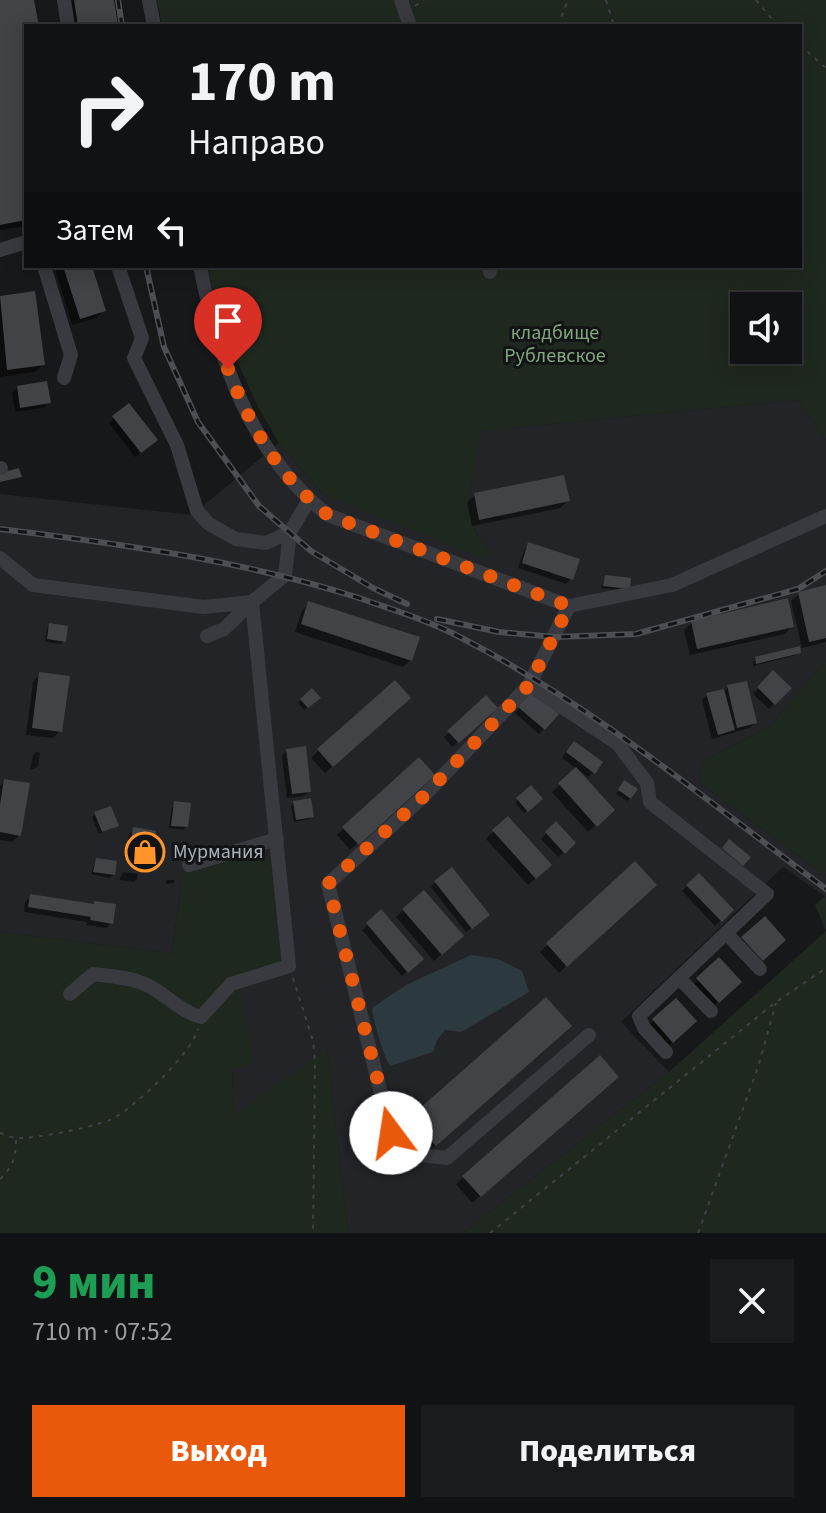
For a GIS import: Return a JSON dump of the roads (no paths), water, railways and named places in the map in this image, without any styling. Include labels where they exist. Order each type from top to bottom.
[{"type":"lane","points":[[64,0],[68,24]]},
{"type":"lane","points":[[149,0],[154,24]]},
{"type":"lane","points":[[401,0],[409,24]]},
{"type":"lane","points":[[0,250],[24,243]]},
{"type":"lane","points":[[45,268],[71,355],[64,378]]},
{"type":"lane","points":[[119,268],[142,338],[134,358],[177,445],[197,511],[209,524],[236,539],[266,543],[290,532]]},
{"type":"lane","points":[[200,268],[211,324],[246,414],[278,465],[309,500],[328,515],[569,606],[672,585],[826,516]]},
{"type":"lane","points":[[207,636],[224,629],[285,575],[290,532],[309,500]]},
{"type":"lane","points":[[0,558],[33,585],[204,607],[252,602]]},
{"type":"lane","points":[[70,994],[93,974],[124,978],[146,985],[185,1012],[201,1017],[231,984],[289,966],[252,602]]},
{"type":"lane","points":[[569,606],[529,685],[425,795],[328,884],[391,1133],[420,1155],[447,1158],[589,1035]]},
{"type":"lane","points":[[529,685],[618,744],[647,783],[650,802],[767,894],[639,1016],[644,1028],[666,1052]]},
{"type":"lane","points":[[189,865],[277,839]]},
{"type":"lane","points":[[726,933],[760,969]]},
{"type":"lane","points":[[679,978],[711,1011]]},
{"type":"railway","points":[[118,0],[122,24]]},
{"type":"railway","points":[[146,268],[164,347],[198,422],[259,506],[311,551],[373,588],[407,604]]},
{"type":"railway","points":[[0,529],[135,547],[224,563],[356,597],[441,628],[502,660],[598,720],[826,889]]},
{"type":"railway","points":[[437,619],[499,632],[555,637],[636,634],[798,589],[826,571]]},
{"type":"place","name":"Мурмания","points":[[145,852]]},
{"type":"park label","name":"кладбище Рублевское","points":[[555,344]]}]
